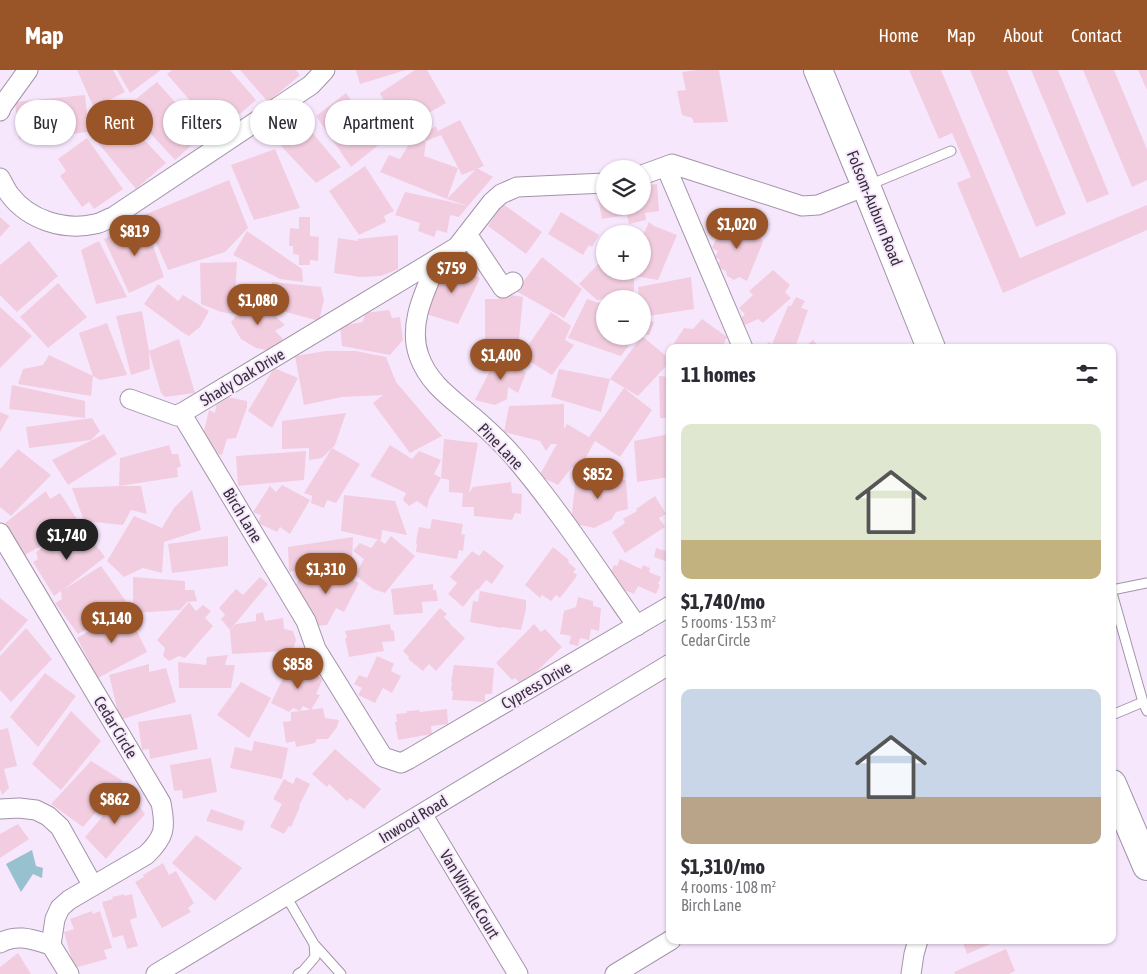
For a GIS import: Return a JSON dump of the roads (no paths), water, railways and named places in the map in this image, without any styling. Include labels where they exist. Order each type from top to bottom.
[{"type":"main road","name":"Folsom-Auburn Road","points":[[818,70],[929,344]]},
{"type":"main road","points":[[1116,793],[1147,866]]},
{"type":"street","points":[[0,111],[28,70]]},
{"type":"street","points":[[0,178],[10,195],[24,209],[40,219],[55,224],[72,226],[95,224],[113,217],[311,85],[325,70]]},
{"type":"street","points":[[651,172],[672,164],[802,206],[818,205],[866,186]]},
{"type":"street","points":[[666,166],[741,344]]},
{"type":"street","name":"Shady Oak Drive","points":[[130,400],[177,416],[457,247],[492,202],[501,194],[517,187],[596,183]]},
{"type":"street","points":[[467,234],[503,288],[513,282]]},
{"type":"street","name":"Pine Lane","points":[[439,258],[420,305],[416,321],[415,338],[418,354],[426,373],[437,386],[512,455],[539,488],[637,626]]},
{"type":"street","name":"Birch Lane","points":[[181,413],[306,621],[316,649],[383,757],[401,763]]},
{"type":"street","name":"Cedar Circle","points":[[0,533],[161,803],[164,821],[160,838],[146,855],[69,900],[60,908],[55,919],[51,945]]},
{"type":"street","name":"Cypress Drive","points":[[401,763],[666,608]]},
{"type":"street","name":"Inwood Road","points":[[156,974],[666,666]]},
{"type":"street","points":[[0,809],[19,808],[36,810],[48,816],[60,827],[92,886]]},
{"type":"street","name":"Van Winkle Court","points":[[422,814],[518,974]]},
{"type":"street","points":[[0,944],[6,940],[31,938],[51,945],[69,974]]},
{"type":"street","points":[[615,974],[666,944]]},
{"type":"street","points":[[911,974],[917,944]]},
{"type":"lane","points":[[866,186],[951,151]]},
{"type":"lane","points":[[1116,590],[1147,583]]},
{"type":"lane","points":[[1116,605],[1147,711]]},
{"type":"lane","points":[[1116,713],[1143,702]]},
{"type":"lane","points":[[286,896],[314,944],[341,974]]},
{"type":"lane","points":[[298,974],[315,957],[314,944]]},
{"type":"water","points":[[32,850],[36,866],[43,868],[42,878],[33,874],[21,892],[6,864]]}]
